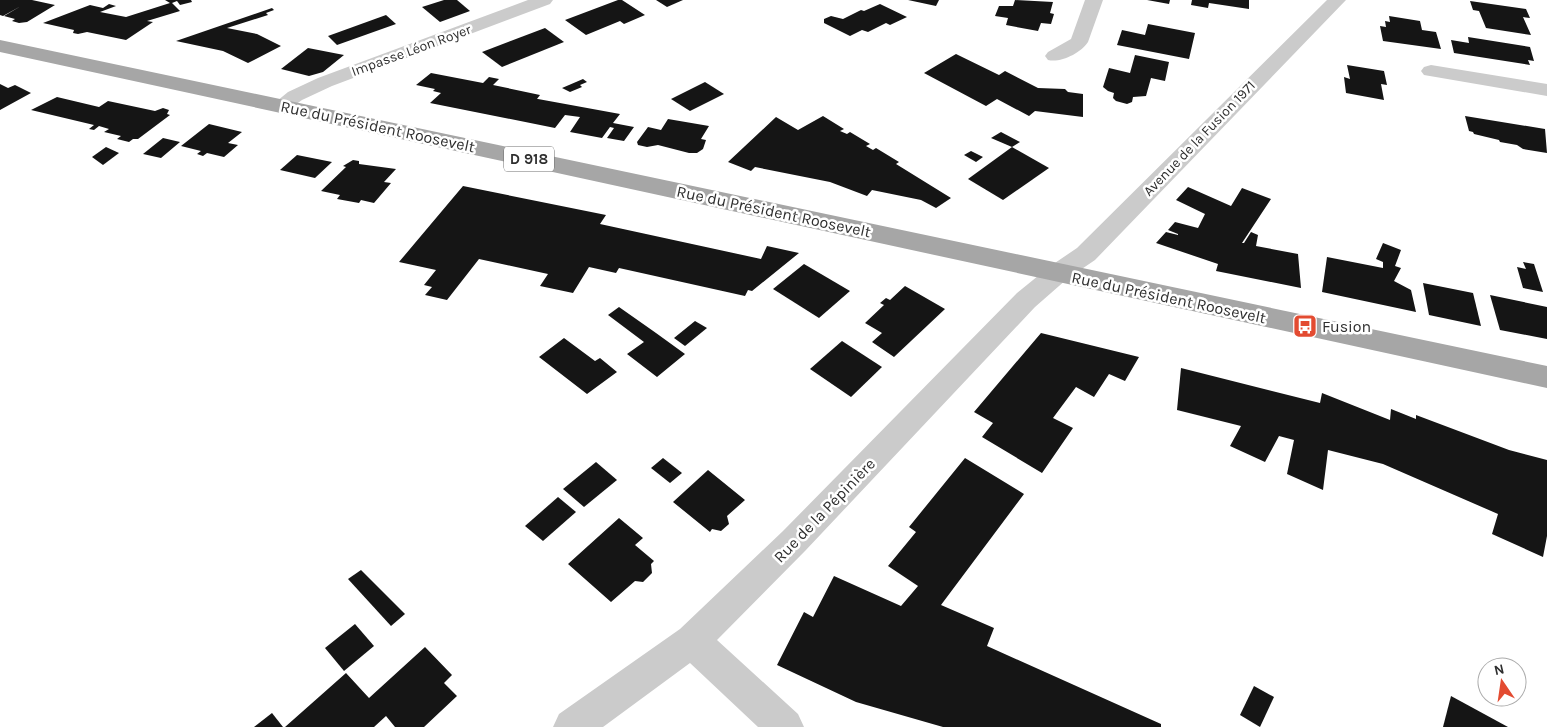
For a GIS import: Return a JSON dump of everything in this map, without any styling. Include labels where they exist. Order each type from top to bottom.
[{"type":"main road","name":"Rue du Président Roosevelt","points":[[0,46],[1547,378]]},
{"type":"street","name":"Impasse Léon Royer","points":[[281,106],[295,96],[325,82],[544,0]]},
{"type":"street","points":[[1055,56],[1079,42],[1094,0]]},
{"type":"street","name":"Avenue de la Fusion 1971","points":[[1058,273],[1086,254],[1337,0]]},
{"type":"street","points":[[1431,71],[1547,90]]},
{"type":"street","name":"Rue de la Pépinière","points":[[572,727],[692,641],[801,534],[1026,300],[1058,273]]},
{"type":"street","points":[[692,641],[785,727]]},
{"type":"building","points":[[0,0],[32,0],[55,5],[27,22],[19,23],[12,21],[15,19],[4,16],[21,6],[3,16],[0,15]]},
{"type":"building","points":[[165,0],[191,0],[192,2],[180,5],[177,1],[172,3],[180,11],[147,21],[153,22],[126,40],[87,32],[73,33],[74,30],[43,23],[90,5],[103,8],[109,4],[116,6],[100,12],[126,17],[170,3]]},
{"type":"building","points":[[444,0],[457,0],[470,11],[440,22],[422,7]]},
{"type":"building","points":[[622,0],[645,15],[624,24],[620,21],[586,35],[565,20]]},
{"type":"building","points":[[656,0],[683,0],[667,7]]},
{"type":"building","points":[[908,0],[939,0],[936,6]]},
{"type":"building","points":[[1015,0],[1053,2],[1050,13],[1054,14],[1051,24],[1041,23],[1038,31],[1006,25],[1008,18],[995,16],[999,6],[1013,6]]},
{"type":"building","points":[[1147,0],[1170,0],[1169,4]]},
{"type":"building","points":[[1192,0],[1249,0],[1249,9],[1209,3],[1208,8],[1191,5]]},
{"type":"building","points":[[1470,1],[1526,9],[1530,18],[1523,17],[1531,35],[1486,28],[1479,11],[1473,10]]},
{"type":"building","points":[[880,4],[907,17],[890,25],[886,23],[868,32],[862,30],[850,36],[824,23],[824,19],[831,16],[843,19],[861,10],[864,11]]},
{"type":"building","points":[[272,8],[274,10],[266,13],[268,15],[227,28],[257,34],[281,46],[248,63],[223,51],[176,41]]},
{"type":"building","points":[[386,15],[396,24],[337,45],[328,36]]},
{"type":"building","points":[[1389,16],[1420,21],[1422,30],[1436,32],[1441,49],[1383,41],[1380,26],[1386,27],[1385,21],[1390,22]]},
{"type":"building","points":[[1148,24],[1195,33],[1189,59],[1117,45],[1122,30],[1145,35]]},
{"type":"building","points":[[545,28],[564,42],[502,67],[482,52]]},
{"type":"building","points":[[1468,37],[1530,47],[1534,61],[1528,60],[1530,65],[1454,53],[1451,40],[1469,43]]},
{"type":"building","points":[[308,48],[344,55],[323,72],[309,76],[281,69]]},
{"type":"building","points":[[956,54],[999,75],[1005,71],[1038,88],[1065,89],[1068,92],[1083,94],[1083,117],[1035,111],[1029,116],[997,99],[986,106],[924,73]]},
{"type":"building","points":[[1135,55],[1169,62],[1165,81],[1151,78],[1146,96],[1133,97],[1132,102],[1127,104],[1116,101],[1113,98],[1114,93],[1103,87],[1109,68],[1130,73]]},
{"type":"building","points":[[1347,65],[1384,71],[1387,85],[1381,84],[1384,100],[1346,93],[1344,77],[1350,79]]},
{"type":"building","points":[[431,73],[483,83],[489,77],[499,79],[493,85],[540,95],[537,99],[620,114],[613,123],[634,127],[624,141],[607,138],[614,128],[610,127],[602,138],[570,132],[580,117],[565,115],[555,128],[430,103],[441,93],[433,91],[435,89],[416,85]]},
{"type":"building","points":[[583,79],[587,82],[580,85],[582,87],[570,92],[562,88]]},
{"type":"building","points":[[705,82],[724,94],[690,111],[671,99]]},
{"type":"building","points":[[0,84],[8,88],[15,85],[31,93],[0,110]]},
{"type":"building","points":[[57,97],[99,107],[108,101],[155,111],[163,108],[169,110],[167,114],[170,115],[138,139],[133,139],[129,142],[117,139],[121,136],[104,132],[109,129],[99,126],[94,130],[89,129],[94,125],[31,110]]},
{"type":"building","points":[[823,116],[844,129],[840,131],[847,134],[850,132],[870,144],[866,146],[873,150],[876,148],[899,162],[896,164],[951,198],[936,208],[921,200],[872,190],[867,196],[830,182],[755,167],[751,171],[728,162],[776,117],[798,130]]},
{"type":"building","points":[[1465,116],[1545,129],[1547,153],[1523,149],[1517,145],[1474,134],[1469,131]]},
{"type":"building","points":[[668,119],[709,126],[701,139],[706,140],[703,149],[697,153],[689,153],[658,145],[647,147],[638,145],[637,142],[648,127],[661,130]]},
{"type":"building","points":[[209,124],[242,132],[228,143],[238,145],[224,157],[207,153],[203,156],[197,154],[201,151],[181,146]]},
{"type":"building","points":[[1001,132],[1020,142],[1012,147],[991,138]]},
{"type":"building","points":[[163,138],[180,142],[161,158],[143,154]]},
{"type":"building","points":[[106,147],[119,153],[103,165],[92,157]]},
{"type":"building","points":[[1012,147],[1049,168],[1003,200],[968,179]]},
{"type":"building","points":[[971,151],[983,157],[976,162],[964,155]]},
{"type":"building","points":[[297,155],[332,162],[315,178],[280,170]]},
{"type":"building","points":[[353,160],[359,161],[359,164],[396,169],[384,182],[391,183],[374,203],[361,200],[359,203],[337,199],[340,195],[321,191],[346,167],[343,166]]},
{"type":"building","points":[[463,186],[606,215],[600,224],[761,259],[767,246],[799,253],[752,291],[748,290],[745,296],[619,268],[616,273],[589,267],[573,293],[540,286],[548,274],[479,259],[447,300],[425,295],[432,287],[424,285],[436,270],[399,262]]},
{"type":"building","points":[[1188,187],[1231,206],[1242,188],[1271,199],[1242,243],[1244,243],[1251,232],[1258,235],[1256,246],[1298,254],[1301,288],[1216,271],[1218,264],[1156,243],[1166,232],[1178,235],[1168,230],[1175,222],[1198,228],[1205,214],[1176,200]]},
{"type":"building","points":[[1383,243],[1401,250],[1395,266],[1401,268],[1394,281],[1411,290],[1416,312],[1322,292],[1327,257],[1383,268],[1383,262],[1376,259]]},
{"type":"building","points":[[1523,262],[1534,264],[1543,292],[1523,288],[1517,267],[1526,269]]},
{"type":"building","points":[[804,264],[850,291],[819,318],[773,289]]},
{"type":"building","points":[[1423,283],[1473,293],[1481,326],[1429,315]]},
{"type":"building","points":[[905,286],[945,309],[894,357],[872,342],[882,333],[865,323],[884,305],[880,303],[886,298],[890,300]]},
{"type":"building","points":[[1490,295],[1547,307],[1547,339],[1500,330]]},
{"type":"building","points":[[619,307],[685,354],[657,377],[627,354],[644,342],[608,315]]},
{"type":"building","points":[[695,321],[707,328],[685,346],[674,338]]},
{"type":"building","points":[[1041,333],[1139,357],[1125,381],[1109,374],[1094,397],[1076,387],[1053,418],[1073,428],[1042,473],[982,437],[993,423],[974,412]]},
{"type":"building","points":[[564,338],[595,361],[600,358],[617,372],[587,394],[539,357]]},
{"type":"building","points":[[842,341],[882,367],[851,397],[810,369]]},
{"type":"building","points":[[1181,368],[1320,403],[1322,393],[1390,420],[1391,409],[1416,419],[1416,415],[1509,450],[1547,460],[1547,536],[1543,557],[1492,534],[1498,514],[1383,464],[1328,450],[1323,490],[1287,474],[1294,440],[1279,436],[1265,462],[1230,446],[1241,426],[1177,410]]},
{"type":"building","points":[[663,458],[682,473],[670,483],[651,468]]},
{"type":"building","points":[[965,458],[1024,494],[941,605],[994,628],[987,646],[1161,724],[1161,727],[943,727],[856,702],[777,665],[804,612],[813,617],[834,576],[901,606],[918,586],[888,566],[916,532],[909,527]]},
{"type":"building","points":[[596,462],[617,480],[584,507],[563,489]]},
{"type":"building","points":[[708,470],[745,500],[727,516],[729,524],[721,531],[712,529],[710,532],[673,502]]},
{"type":"building","points":[[558,497],[576,512],[543,541],[525,526]]},
{"type":"building","points":[[619,518],[643,538],[635,545],[654,561],[651,564],[652,573],[643,582],[635,581],[611,602],[568,564]]},
{"type":"building","points":[[361,570],[405,614],[391,626],[348,579]]},
{"type":"building","points":[[355,624],[374,646],[344,671],[325,648]]},
{"type":"building","points":[[425,647],[452,675],[444,683],[457,696],[424,727],[395,727],[386,716],[374,727],[285,727],[346,673],[369,698]]},
{"type":"building","points":[[1254,686],[1274,697],[1260,727],[1240,715]]},
{"type":"building","points":[[1451,696],[1508,727],[1443,727]]},
{"type":"building","points":[[272,713],[283,727],[254,727]]},
{"type":"place","name":"Fusion","points":[[1305,326]]}]
